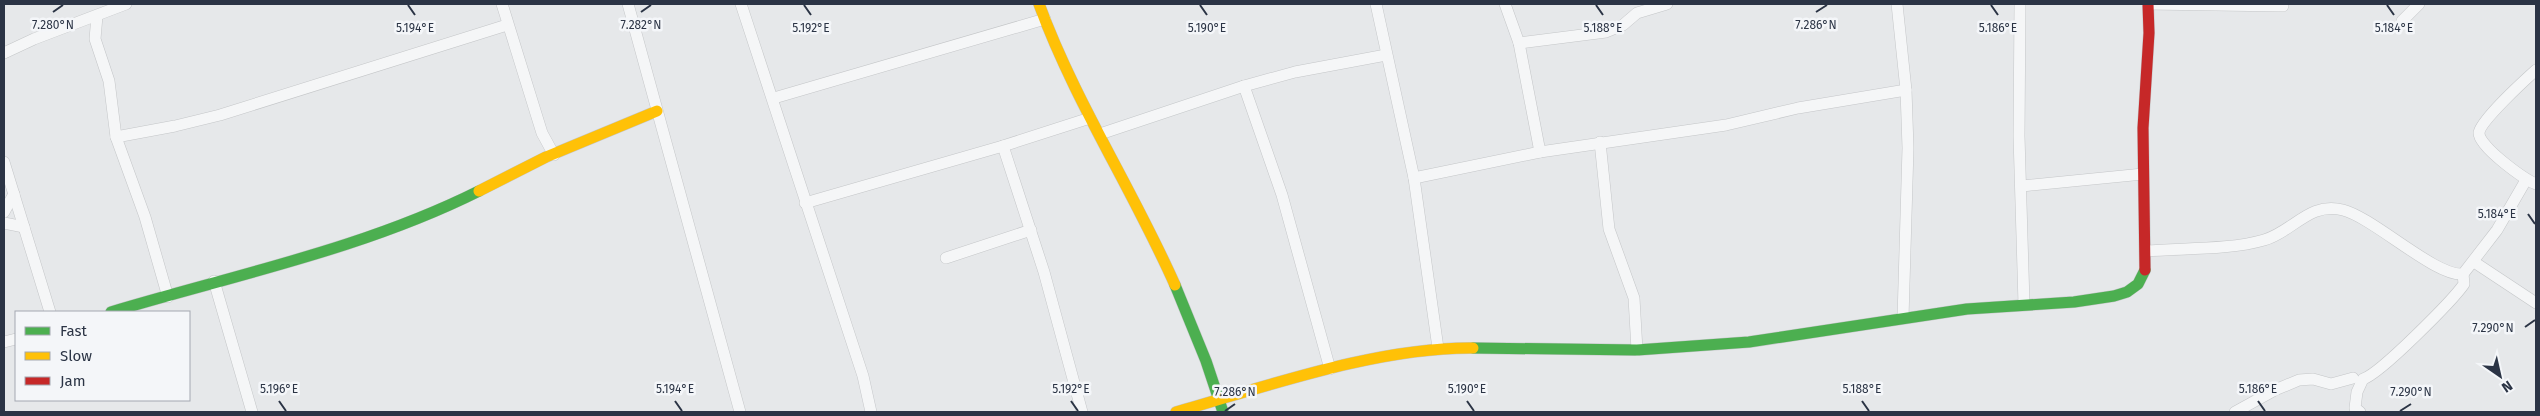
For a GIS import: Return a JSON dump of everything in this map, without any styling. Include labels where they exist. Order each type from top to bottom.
[{"type":"street","points":[[4,53],[34,38],[126,4]]},
{"type":"street","points":[[502,4],[542,134],[554,155]]},
{"type":"street","points":[[628,4],[740,412]]},
{"type":"street","points":[[741,4],[774,98],[805,203],[863,376],[871,412]]},
{"type":"street","points":[[1042,4],[1045,19],[1090,118],[1141,212],[1179,297],[1222,412]]},
{"type":"street","points":[[1376,4],[1414,178],[1438,348]]},
{"type":"street","points":[[1505,4],[1519,43],[1540,152]]},
{"type":"street","points":[[1519,43],[1606,32],[1623,25],[1637,8],[1667,4]]},
{"type":"street","points":[[1897,4],[1906,90],[1908,148],[1904,318]]},
{"type":"street","points":[[2020,4],[2019,136],[2022,186],[2024,304]]},
{"type":"street","points":[[1176,412],[1330,369],[1438,348],[1637,350],[1750,342],[1967,309],[2094,300],[2127,292],[2138,284],[2146,268],[2143,128],[2149,33],[2148,4],[2283,6]]},
{"type":"street","points":[[2402,21],[2419,4]]},
{"type":"street","points":[[97,16],[96,39],[109,81],[116,137],[145,216],[168,297]]},
{"type":"street","points":[[774,98],[1045,19]]},
{"type":"street","points":[[116,137],[220,115],[507,25]]},
{"type":"street","points":[[1100,134],[1244,86],[1295,72],[1386,55]]},
{"type":"street","points":[[2146,251],[2265,240],[2306,214],[2326,208],[2355,213],[2432,263],[2457,275],[2463,274],[2474,262],[2531,182],[2492,152],[2481,140],[2479,134],[2482,127],[2502,103],[2536,70]]},
{"type":"street","points":[[1244,86],[1282,195],[1330,369]]},
{"type":"street","points":[[1414,178],[1540,152],[1726,125],[1798,108],[1906,90]]},
{"type":"street","points":[[115,311],[168,297],[214,281],[310,256],[382,232],[466,197],[554,155],[657,111]]},
{"type":"street","points":[[805,203],[1004,146],[1090,118]]},
{"type":"street","points":[[1600,142],[1610,229],[1634,298],[1637,350]]},
{"type":"street","points":[[1004,146],[1031,230],[1082,412]]},
{"type":"street","points":[[4,162],[50,311]]},
{"type":"street","points":[[2022,186],[2143,174]]},
{"type":"street","points":[[4,212],[14,194]]},
{"type":"street","points":[[4,223],[24,227]]},
{"type":"street","points":[[946,258],[1031,230]]},
{"type":"street","points":[[2474,262],[2536,303]]},
{"type":"street","points":[[2360,412],[2354,408],[2357,392],[2363,379],[2370,377],[2388,361],[2454,298],[2464,284],[2463,274]]},
{"type":"street","points":[[214,281],[252,412]]},
{"type":"street","points":[[2235,412],[2275,390],[2299,380],[2312,378],[2331,384],[2353,378]]},
{"type":"traffic: fast","points":[[115,311],[344,245],[390,229],[479,191]]},
{"type":"traffic: fast","points":[[1473,348],[1637,350],[1749,342],[1967,309],[2074,302],[2114,296],[2127,292],[2138,284],[2145,270]]},
{"type":"traffic: fast","points":[[1175,285],[1206,361],[1223,412]]},
{"type":"traffic: slow","points":[[1039,4],[1070,76],[1175,285]]},
{"type":"traffic: slow","points":[[479,191],[546,157],[657,111]]},
{"type":"traffic: slow","points":[[1176,412],[1285,380],[1362,361],[1437,349],[1473,348]]},
{"type":"traffic: jam","points":[[2145,270],[2143,128],[2149,33],[2148,4]]}]
